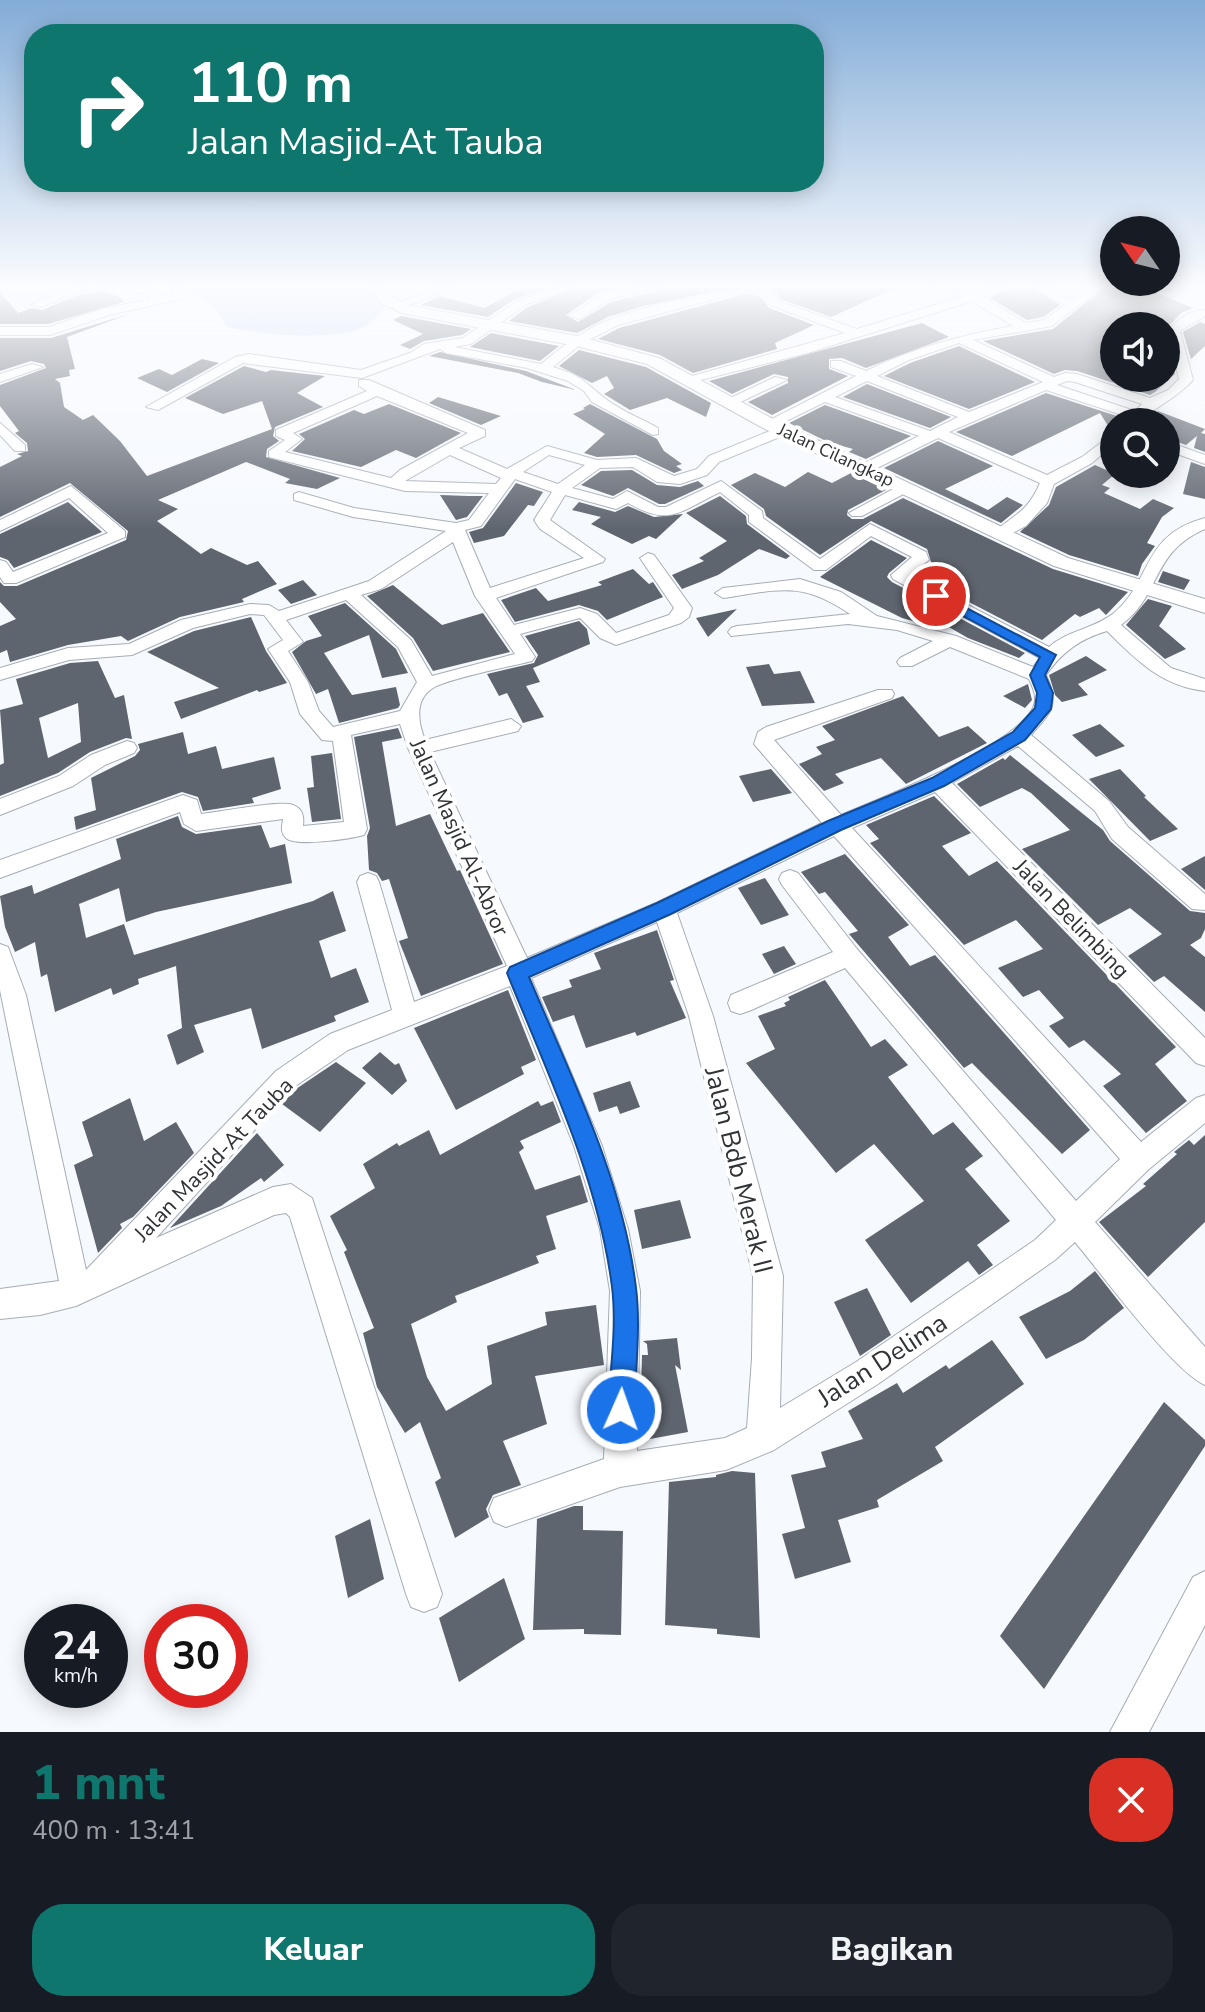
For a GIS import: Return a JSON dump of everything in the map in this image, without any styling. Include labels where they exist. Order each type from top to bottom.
[{"type":"street","points":[[0,378],[31,369]]},
{"type":"street","points":[[153,407],[223,369]]},
{"type":"street","points":[[325,369],[362,374]]},
{"type":"street","points":[[377,369],[357,378],[377,391],[480,433],[405,473],[394,484]]},
{"type":"street","points":[[546,369],[583,383],[594,390],[597,399],[653,431]]},
{"type":"street","name":"Jalan Cilangkap","points":[[667,369],[776,428],[1061,562],[1205,606]]},
{"type":"street","points":[[690,381],[732,369]]},
{"type":"street","points":[[846,369],[969,417]]},
{"type":"street","points":[[299,497],[353,512],[456,528],[475,523],[511,474],[542,452],[551,450],[596,464],[636,462],[662,479],[675,481],[702,472],[714,459],[880,369]]},
{"type":"street","points":[[1020,369],[1108,408]]},
{"type":"street","points":[[1146,408],[1173,393],[1186,380],[1186,369]]},
{"type":"street","points":[[866,468],[969,417],[1065,377],[1077,378],[1151,403]]},
{"type":"street","points":[[729,402],[780,380]]},
{"type":"street","points":[[377,391],[281,433],[295,439],[273,452],[330,470],[394,484],[434,489],[498,489]]},
{"type":"street","points":[[824,397],[936,434],[1048,481]]},
{"type":"street","points":[[0,427],[20,448]]},
{"type":"street","points":[[450,449],[511,474],[616,504],[627,496],[655,512],[669,511],[721,486],[757,514],[755,519],[760,525],[820,567],[870,529],[920,555],[921,560],[899,575],[1049,655]]},
{"type":"street","points":[[1001,534],[1020,523],[1039,503],[1048,481],[1087,460],[1100,449]]},
{"type":"street","points":[[1180,450],[1205,460]]},
{"type":"street","points":[[484,596],[597,559],[546,526],[542,520],[561,489],[596,464]]},
{"type":"street","points":[[857,513],[906,487]]},
{"type":"street","points":[[0,526],[71,491],[119,534],[10,579],[0,565]]},
{"type":"street","points":[[737,632],[843,618],[871,620],[950,640],[1037,675],[1049,655],[1071,637],[1110,624],[1144,589],[1161,552],[1175,539],[1205,523]]},
{"type":"street","points":[[277,617],[375,585],[452,536],[456,528]]},
{"type":"street","points":[[349,594],[405,644],[427,683],[523,660],[526,657],[484,596],[456,528]]},
{"type":"street","points":[[510,631],[580,613],[589,615],[609,637],[616,639],[680,616],[683,608],[648,558]]},
{"type":"street","points":[[723,593],[794,583],[835,596],[871,620]]},
{"type":"street","points":[[0,674],[68,654],[132,649],[187,624],[250,609],[269,610],[294,642],[277,649],[299,682],[310,714],[329,735],[406,716]]},
{"type":"street","points":[[1110,624],[1164,672],[1179,681],[1205,685]]},
{"type":"street","points":[[906,662],[950,640]]},
{"type":"street","name":"Jalan Masjid-At Tauba","points":[[89,1284],[285,1079],[339,1042],[519,972],[664,909],[835,826],[938,782],[1019,736],[1043,709],[1045,693],[1037,675]]},
{"type":"street","name":"Jalan Masjid Al-Abror","points":[[427,683],[411,699],[406,716],[519,972],[588,1146],[614,1229],[625,1291],[620,1470]]},
{"type":"street","points":[[885,694],[765,737],[764,744],[1139,1160]]},
{"type":"street","points":[[418,748],[511,726]]},
{"type":"street","points":[[0,869],[183,803],[190,805],[191,818],[196,823],[288,811],[294,816],[292,831],[296,835],[356,829],[341,731]]},
{"type":"street","points":[[1019,736],[1102,806],[1120,833],[1200,903]]},
{"type":"street","points":[[0,807],[66,781],[98,760],[127,748]]},
{"type":"street","name":"Jalan Belimbing","points":[[938,782],[1205,1055]]},
{"type":"street","points":[[790,879],[849,956],[1205,1369]]},
{"type":"street","points":[[368,882],[405,1014]]},
{"type":"street","name":"Jalan Bdb Merak II","points":[[664,909],[701,1016],[768,1276],[768,1358],[762,1438]]},
{"type":"street","points":[[0,954],[14,995],[89,1284]]},
{"type":"street","points":[[740,1003],[849,956]]},
{"type":"street","name":"Jalan Delima","points":[[506,1510],[620,1470],[726,1454],[762,1438],[867,1373],[1045,1250],[1139,1160],[1205,1107]]},
{"type":"street","points":[[0,1304],[41,1303],[273,1201],[291,1198],[302,1208],[424,1594]]},
{"type":"street","points":[[1129,1732],[1205,1589]]},
{"type":"building","points":[[44,369],[75,369],[69,370],[70,376],[55,379],[60,383],[64,407],[83,420],[93,415],[120,441],[147,476],[272,429],[262,401],[223,414],[185,398],[239,369],[325,376],[297,393],[323,407],[275,427],[273,436],[279,441],[267,449],[266,457],[340,478],[317,489],[285,483],[290,479],[246,462],[158,500],[178,509],[157,521],[201,554],[211,548],[247,565],[258,561],[277,584],[242,599],[244,602],[180,617],[128,641],[121,636],[68,645],[10,662],[7,650],[0,653],[0,626],[16,619],[0,602],[0,582],[4,586],[17,586],[126,540],[128,531],[70,483],[0,517],[0,467],[22,456],[17,454],[28,451],[27,443],[15,433],[19,431],[0,406],[0,385]]},
{"type":"building","points":[[159,369],[172,375],[184,369],[209,369],[167,392],[137,378]]},
{"type":"building","points":[[496,369],[526,371],[576,390],[542,382]]},
{"type":"building","points":[[564,369],[649,369],[711,403],[706,417],[667,398],[630,410],[604,394],[614,388],[607,376],[592,383]]},
{"type":"building","points":[[685,369],[708,369],[693,373]]},
{"type":"building","points":[[754,369],[829,369],[848,376],[772,415],[748,402],[788,383],[788,377],[774,374],[732,394],[709,381]]},
{"type":"building","points":[[898,369],[1007,369],[1035,382],[969,409],[884,376]]},
{"type":"building","points":[[1043,369],[1100,369],[1100,379],[1077,371],[1065,370],[1054,374]]},
{"type":"building","points":[[867,384],[951,417],[930,428],[843,397]]},
{"type":"building","points":[[1046,393],[1100,411],[1012,456],[956,432]]},
{"type":"building","points":[[438,397],[501,416],[481,425],[429,403]]},
{"type":"building","points":[[389,404],[461,433],[416,458],[396,450],[361,467],[292,451],[305,439],[299,434],[354,410],[364,414]]},
{"type":"building","points":[[590,404],[657,439],[664,451],[682,464],[676,466],[682,470],[674,473],[636,455],[597,457],[584,453],[605,434],[573,414]]},
{"type":"building","points":[[825,405],[911,436],[866,459],[849,452],[853,449],[828,442],[789,423]]},
{"type":"building","points":[[1180,419],[1205,429],[1201,433],[1205,434],[1205,452],[1194,448],[1197,436],[1186,445],[1180,443]]},
{"type":"building","points":[[938,441],[993,466],[945,489],[988,510],[1007,497],[1023,505],[1001,523],[884,468]]},
{"type":"building","points":[[1191,462],[1205,467],[1205,499],[1183,494]]},
{"type":"building","points":[[1095,465],[1100,467],[1100,488],[1110,488],[1104,493],[1140,509],[1153,499],[1174,508],[1162,517],[1147,543],[1155,546],[1142,564],[1138,576],[1069,555],[1020,532],[1049,505],[1056,487]]},
{"type":"building","points":[[632,470],[657,485],[680,487],[698,481],[704,486],[659,504],[628,488],[613,496],[581,485],[601,471]]},
{"type":"building","points":[[808,472],[832,483],[851,473],[886,490],[848,510],[847,515],[852,519],[863,519],[903,498],[1053,569],[1128,592],[1106,615],[1099,608],[1080,617],[1075,614],[1042,640],[938,586],[952,577],[931,562],[927,549],[871,521],[820,555],[766,516],[764,509],[731,485],[755,473],[785,487]]},
{"type":"building","points":[[516,483],[543,492],[534,506],[528,505],[504,536],[474,543],[469,532],[483,528]]},
{"type":"building","points":[[440,495],[483,496],[467,517],[456,520]]},
{"type":"building","points":[[720,496],[746,516],[747,524],[790,556],[786,559],[759,549],[718,575],[682,589],[672,575],[704,561],[699,558],[727,541],[686,513]]},
{"type":"building","points":[[68,502],[102,532],[14,568],[8,560],[0,557],[0,534]]},
{"type":"building","points":[[579,502],[615,512],[628,506],[654,517],[683,514],[656,539],[649,536],[632,544],[591,524],[601,517],[572,510]]},
{"type":"building","points":[[871,540],[907,558],[889,573],[887,577],[892,582],[1025,653],[1019,658],[968,638],[933,618],[927,625],[902,618],[820,577]]},
{"type":"building","points":[[633,569],[649,584],[653,582],[663,597],[607,620],[598,611],[579,605],[515,622],[501,600],[536,588],[548,601],[602,585],[598,582]]},
{"type":"building","points":[[1163,571],[1190,580],[1184,590],[1158,582]]},
{"type":"building","points":[[303,580],[317,595],[291,604],[278,590]]},
{"type":"building","points":[[393,585],[442,625],[483,613],[510,652],[433,671],[413,638],[367,596]]},
{"type":"building","points":[[1148,599],[1172,606],[1159,626],[1186,649],[1165,659],[1126,625]]},
{"type":"building","points":[[345,603],[396,649],[408,673],[382,678],[369,635],[324,653],[352,695],[396,687],[400,705],[339,723],[328,689],[316,694],[292,652],[306,641],[322,636],[308,616]]},
{"type":"building","points":[[737,609],[708,637],[696,618]]},
{"type":"building","points":[[251,617],[266,651],[287,683],[259,692],[257,690],[181,719],[174,702],[219,688],[147,652],[194,631]]},
{"type":"building","points":[[579,621],[587,629],[590,644],[533,668],[540,682],[526,686],[544,717],[523,723],[507,693],[499,696],[487,674],[534,663],[538,655],[525,636]]},
{"type":"building","points":[[1086,656],[1107,670],[1078,684],[1088,695],[1062,702],[1055,695],[1049,675]]},
{"type":"building","points":[[98,661],[115,698],[124,695],[132,739],[126,738],[90,752],[58,773],[0,796],[0,765],[4,763],[0,710],[23,704],[16,679],[70,663]],"holes":[[[78,703],[81,742],[48,758],[39,718]]]},
{"type":"building","points":[[769,664],[774,674],[800,671],[815,703],[762,706],[746,667]]},
{"type":"building","points":[[1028,684],[1032,700],[1025,708],[1003,696]]},
{"type":"building","points":[[903,696],[939,737],[968,726],[987,743],[906,784],[881,758],[835,774],[844,783],[824,791],[799,764],[822,754],[816,747],[835,740],[822,726]]},
{"type":"building","points":[[1100,724],[1125,746],[1096,757],[1072,735]]},
{"type":"building","points":[[398,728],[402,738],[382,742],[396,826],[430,814],[457,871],[460,870],[503,964],[421,996],[399,941],[408,938],[389,879],[382,881],[377,873],[369,870],[367,836],[370,828],[354,737]]},
{"type":"building","points":[[183,732],[188,754],[216,746],[222,769],[274,757],[281,789],[252,798],[254,803],[203,811],[198,797],[182,792],[76,830],[74,817],[96,810],[91,778],[135,756],[140,750],[138,744]]},
{"type":"building","points":[[332,753],[341,819],[312,822],[307,788],[314,787],[311,756]]},
{"type":"building","points":[[1010,755],[1103,830],[1110,841],[1190,911],[1205,913],[1205,929],[1201,938],[1190,945],[1205,957],[1205,1012],[1164,976],[1154,982],[1128,956],[1162,934],[1130,908],[1098,925],[1022,849],[1070,830],[1031,793],[1022,788],[980,807],[957,784]]},
{"type":"building","points":[[771,769],[792,793],[753,802],[739,776]]},
{"type":"building","points":[[1120,769],[1178,829],[1150,841],[1089,779]]},
{"type":"building","points":[[934,796],[971,833],[942,846],[969,876],[997,861],[1176,1047],[1155,1064],[1187,1101],[1146,1133],[1103,1086],[1121,1074],[1084,1040],[1069,1048],[1049,1026],[1064,1018],[1039,990],[1023,997],[998,968],[1043,949],[1016,920],[964,945],[870,843],[879,839],[866,825]]},
{"type":"building","points":[[178,816],[182,827],[196,834],[261,825],[270,848],[285,844],[292,883],[156,912],[126,922],[119,888],[79,904],[86,938],[124,924],[134,955],[313,901],[333,891],[346,931],[319,941],[331,978],[356,968],[369,1002],[334,1016],[336,1021],[262,1049],[251,1008],[194,1025],[204,1052],[177,1065],[167,1035],[182,1028],[176,966],[138,979],[139,984],[113,995],[111,988],[55,1012],[47,974],[41,977],[35,942],[15,952],[5,927],[0,896],[32,885],[34,894],[121,859],[116,839]]},
{"type":"building","points":[[845,854],[909,925],[888,937],[910,966],[935,955],[1090,1130],[1062,1154],[972,1063],[964,1068],[849,934],[858,931],[825,892],[819,894],[801,872]]},
{"type":"building","points":[[1205,856],[1205,890],[1181,869]]},
{"type":"building","points":[[765,878],[789,915],[761,925],[738,888]]},
{"type":"building","points":[[657,930],[674,980],[670,981],[686,1018],[637,1036],[635,1032],[586,1048],[574,1015],[553,1022],[542,997],[572,987],[569,980],[601,969],[594,953]]},
{"type":"building","points":[[784,946],[796,964],[774,974],[762,954]]},
{"type":"building","points":[[825,980],[871,1047],[885,1039],[908,1065],[888,1077],[933,1135],[953,1122],[983,1156],[965,1169],[1010,1221],[977,1245],[993,1265],[979,1275],[968,1261],[911,1303],[865,1240],[924,1201],[874,1144],[836,1173],[746,1063],[775,1049],[758,1016],[786,1006],[784,1003],[790,1000],[788,997]]},
{"type":"building","points":[[508,990],[536,1060],[521,1067],[524,1074],[456,1110],[414,1028]]},
{"type":"building","points":[[380,1052],[395,1065],[399,1063],[407,1081],[392,1095],[362,1068]]},
{"type":"building","points":[[336,1062],[366,1083],[320,1132],[282,1104],[296,1089]]},
{"type":"building","points":[[630,1081],[640,1107],[620,1114],[617,1106],[599,1112],[593,1093]]},
{"type":"building","points":[[130,1098],[144,1141],[176,1122],[194,1153],[133,1217],[120,1224],[122,1228],[98,1253],[74,1165],[93,1156],[82,1122]]},
{"type":"building","points":[[538,1101],[541,1106],[553,1101],[561,1122],[520,1141],[524,1148],[519,1152],[535,1190],[580,1175],[588,1202],[546,1216],[556,1249],[536,1256],[539,1263],[455,1296],[457,1302],[411,1324],[427,1377],[446,1411],[492,1384],[487,1346],[547,1325],[545,1312],[596,1305],[604,1365],[535,1376],[547,1424],[503,1441],[521,1485],[493,1495],[486,1509],[489,1517],[455,1538],[435,1482],[441,1478],[420,1422],[405,1433],[377,1387],[363,1333],[374,1328],[344,1252],[347,1250],[330,1216],[375,1188],[363,1164],[397,1143],[399,1146],[429,1130],[440,1155]]},
{"type":"building","points":[[257,1133],[284,1165],[264,1182],[261,1178],[221,1206],[170,1228]]},
{"type":"building","points":[[1205,1135],[1205,1222],[1148,1277],[1099,1222],[1146,1186],[1143,1184],[1177,1154],[1174,1152],[1189,1140],[1194,1145]]},
{"type":"building","points":[[680,1200],[691,1238],[642,1249],[634,1210]]},
{"type":"building","points":[[1095,1271],[1124,1308],[1084,1340],[1046,1359],[1019,1317],[1070,1291]]},
{"type":"building","points":[[867,1288],[891,1335],[860,1356],[834,1302]]},
{"type":"building","points":[[677,1338],[681,1370],[675,1365],[688,1432],[650,1439],[641,1391],[642,1355],[648,1355],[647,1344],[643,1341]]},
{"type":"building","points":[[992,1340],[1024,1384],[935,1447],[943,1461],[877,1500],[879,1507],[838,1520],[851,1562],[795,1579],[782,1534],[805,1528],[791,1475],[826,1467],[821,1452],[863,1439],[848,1411],[897,1383],[903,1393],[946,1365],[949,1369]]},
{"type":"building","points":[[1164,1402],[1205,1440],[1205,1446],[1044,1689],[1000,1636]]},
{"type":"building","points":[[732,1471],[755,1473],[760,1638],[717,1634],[717,1629],[665,1625],[669,1482],[716,1477]]},
{"type":"building","points":[[574,1506],[583,1506],[583,1530],[623,1531],[621,1635],[584,1634],[584,1629],[533,1630],[537,1519]]},
{"type":"building","points":[[370,1519],[384,1579],[348,1598],[335,1536]]},
{"type":"building","points":[[504,1578],[525,1639],[459,1682],[439,1618]]},
{"type":"route","points":[[621,1410],[625,1291],[614,1229],[588,1146],[517,973],[664,909],[835,826],[938,782],[1019,736],[1043,709],[1045,693],[1037,675],[1049,655],[936,596]]}]
